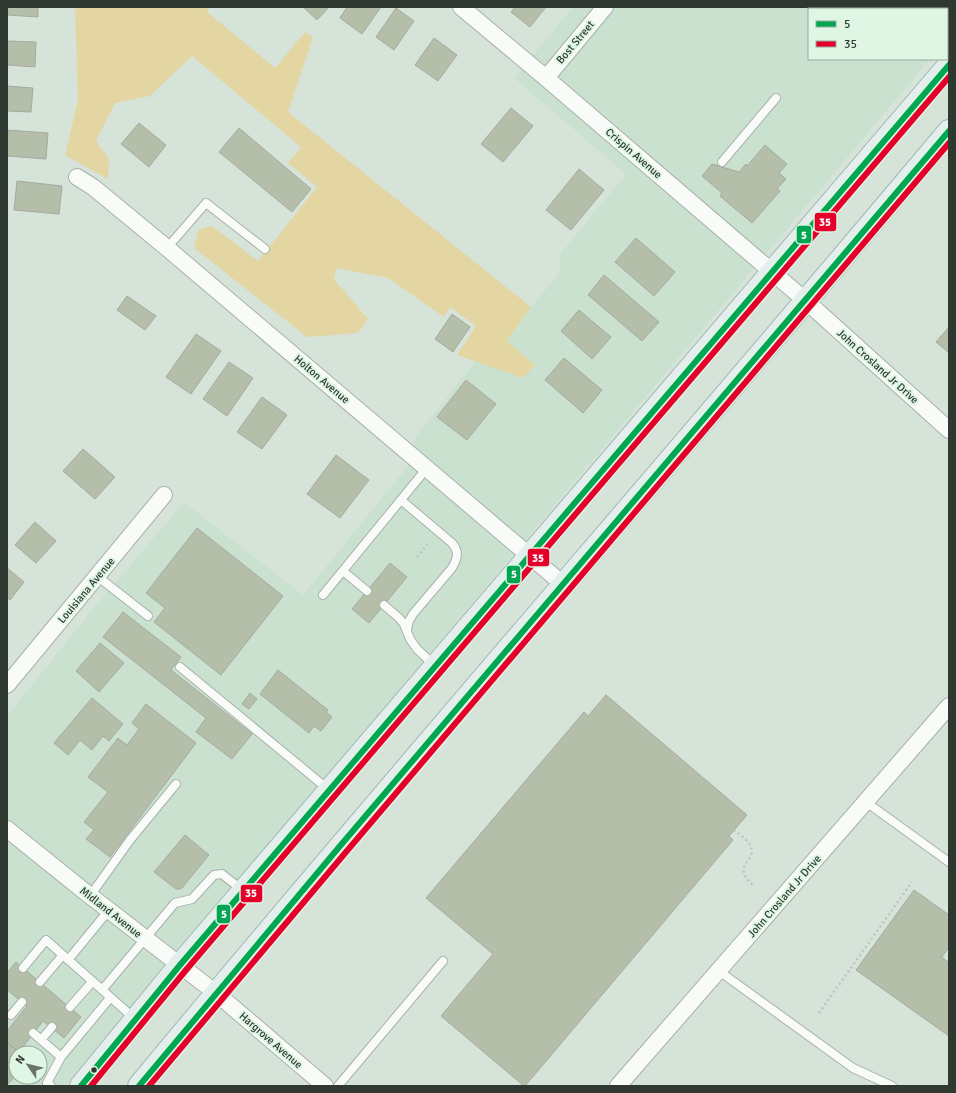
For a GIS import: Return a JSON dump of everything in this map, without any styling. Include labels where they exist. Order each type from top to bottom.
[{"type":"main road","points":[[81,1086],[180,965],[773,272],[946,65]]},
{"type":"main road","points":[[139,1086],[427,743],[564,585],[949,131]]},
{"type":"street","name":"Crispin Avenue","points":[[461,7],[806,301]]},
{"type":"street","name":"Bost Street","points":[[546,78],[605,7]]},
{"type":"street","name":"Holton Avenue","points":[[77,177],[93,187],[167,248],[564,585]]},
{"type":"street","name":"John Crosland Jr Drive","points":[[806,301],[949,430]]},
{"type":"street","name":"Louisiana Avenue","points":[[7,685],[164,495]]},
{"type":"street","name":"John Crosland Jr Drive","points":[[618,1086],[949,706]]},
{"type":"street","name":"Midland Avenue","points":[[7,829],[90,896],[216,993]]},
{"type":"street","name":"Hargrove Avenue","points":[[216,993],[325,1086]]},
{"type":"lane","points":[[722,162],[776,98]]},
{"type":"lane","points":[[167,248],[206,204],[265,249]]},
{"type":"lane","points":[[323,594],[427,468]]},
{"type":"lane","points":[[400,500],[452,543],[458,554],[452,568],[408,621],[407,629]]},
{"type":"lane","points":[[342,571],[367,591]]},
{"type":"lane","points":[[98,576],[148,616]]},
{"type":"lane","points":[[384,605],[399,618],[407,629],[410,639],[417,649],[436,667]]},
{"type":"lane","points":[[180,667],[330,790]]},
{"type":"lane","points":[[90,896],[130,840],[176,784]]},
{"type":"lane","points":[[866,802],[949,862]]},
{"type":"lane","points":[[102,990],[175,903],[192,899],[214,875],[222,874],[244,891]]},
{"type":"lane","points":[[40,982],[65,958],[109,910]]},
{"type":"lane","points":[[23,968],[46,940],[136,1020]]},
{"type":"lane","points":[[338,1086],[443,961]]},
{"type":"lane","points":[[719,971],[853,1068],[892,1086]]},
{"type":"lane","points":[[70,1007],[92,982]]},
{"type":"lane","points":[[51,1086],[48,1083],[61,1057],[110,998]]},
{"type":"lane","points":[[11,1015],[22,1002]]},
{"type":"lane","points":[[41,1040],[52,1027]]},
{"type":"lane","points":[[33,1033],[61,1057]]},
{"type":"path","points":[[734,830],[750,843],[752,851],[749,859],[744,865],[743,873],[745,878],[753,885]]},
{"type":"path","points":[[819,1013],[912,882]]},
{"type":"shaded area","points":[[75,7],[209,7],[207,12],[275,68],[305,32],[313,37],[288,112],[531,307],[507,341],[535,365],[523,378],[457,355],[476,326],[450,307],[444,317],[388,278],[337,268],[334,279],[368,319],[358,333],[307,337],[194,248],[198,230],[212,226],[258,261],[317,187],[288,163],[301,147],[192,56],[150,96],[115,103],[96,141],[109,159],[108,179],[65,155],[78,100]]},
{"type":"shaded area","points":[[573,7],[949,7],[948,37],[948,8],[808,8],[808,60],[929,60],[66,1086],[7,1086],[7,716],[84,620],[184,502],[303,595],[408,466],[416,436],[476,361],[523,378],[534,365],[507,341],[531,307],[561,271],[559,269],[561,253],[626,174],[514,78]]},
{"type":"building","points":[[7,7],[38,7],[38,17],[7,15]]},
{"type":"building","points":[[303,7],[329,7],[317,20]]},
{"type":"building","points":[[347,7],[381,7],[362,34],[340,18]]},
{"type":"building","points":[[515,7],[546,7],[530,27],[511,12]]},
{"type":"building","points":[[929,7],[949,7],[949,23],[948,8]]},
{"type":"building","points":[[396,8],[414,21],[394,50],[376,37]]},
{"type":"building","points":[[434,38],[457,55],[438,81],[415,65]]},
{"type":"building","points":[[7,41],[36,42],[35,67],[7,65]]},
{"type":"building","points":[[7,86],[33,88],[31,112],[7,111]]},
{"type":"building","points":[[511,108],[533,126],[503,162],[481,144]]},
{"type":"building","points":[[139,123],[166,145],[149,167],[121,144]]},
{"type":"building","points":[[239,128],[311,189],[292,212],[219,152]]},
{"type":"building","points":[[8,130],[48,133],[46,159],[7,156]]},
{"type":"building","points":[[765,145],[787,164],[779,173],[786,179],[777,189],[780,191],[752,223],[720,196],[722,193],[702,176],[712,164],[739,172],[746,164],[747,166]]},
{"type":"building","points":[[579,169],[604,190],[571,230],[546,210]]},
{"type":"building","points":[[17,181],[62,186],[59,214],[14,210]]},
{"type":"building","points":[[636,238],[675,272],[654,296],[615,262]]},
{"type":"building","points":[[604,275],[659,322],[642,341],[588,295]]},
{"type":"building","points":[[127,296],[156,316],[145,330],[117,310]]},
{"type":"building","points":[[579,310],[611,337],[592,359],[561,331]]},
{"type":"building","points":[[452,314],[470,327],[453,352],[435,339]]},
{"type":"building","points":[[949,327],[949,353],[936,342]]},
{"type":"building","points":[[196,334],[221,351],[191,394],[166,377]]},
{"type":"building","points":[[564,358],[602,390],[583,413],[545,380]]},
{"type":"building","points":[[229,362],[253,378],[227,416],[203,399]]},
{"type":"building","points":[[466,380],[496,404],[467,440],[437,417]]},
{"type":"building","points":[[262,397],[287,415],[262,449],[237,432]]},
{"type":"building","points":[[83,449],[115,477],[95,499],[63,471]]},
{"type":"building","points":[[336,455],[369,480],[340,518],[307,494]]},
{"type":"building","points":[[35,522],[56,541],[36,563],[15,545]]},
{"type":"building","points":[[197,528],[283,596],[221,675],[154,622],[165,608],[146,593]]},
{"type":"building","points":[[390,563],[407,577],[369,623],[352,609]]},
{"type":"building","points":[[7,568],[24,582],[10,600],[7,597]]},
{"type":"building","points":[[123,612],[181,657],[171,670],[252,734],[232,759],[196,732],[206,718],[103,637]]},
{"type":"building","points":[[100,643],[124,663],[99,692],[76,671]]},
{"type":"building","points":[[278,670],[328,710],[326,712],[332,717],[321,731],[314,726],[309,733],[260,694]]},
{"type":"building","points":[[250,693],[257,699],[249,709],[242,704]]},
{"type":"building","points":[[606,695],[747,815],[729,836],[733,840],[524,1086],[441,1016],[493,954],[426,898],[584,712],[588,716]]},
{"type":"building","points":[[92,698],[123,724],[109,741],[103,736],[92,750],[80,740],[68,755],[54,743]]},
{"type":"building","points":[[146,704],[196,743],[110,857],[86,839],[94,830],[84,822],[108,792],[88,777],[118,738],[127,745],[139,729],[132,723]]},
{"type":"building","points":[[185,835],[209,855],[181,889],[176,889],[154,872]]},
{"type":"building","points":[[914,890],[949,915],[949,947],[942,957],[949,963],[949,1036],[856,970]]},
{"type":"building","points":[[16,962],[81,1017],[64,1038],[43,1021],[24,1045],[11,1045],[7,1042],[7,1031],[27,1006],[7,990],[7,973]]},
{"type":"building","points":[[7,1042],[11,1045],[8,1045],[7,1085]]},
{"type":"transit line","name":"5","points":[[81,1086],[180,965],[949,65]]},
{"type":"transit line","name":"35","points":[[91,1086],[186,970],[949,77]]},
{"type":"transit line","name":"5","points":[[139,1086],[340,846],[949,131]]},
{"type":"transit line","name":"35","points":[[149,1086],[949,143]]}]
